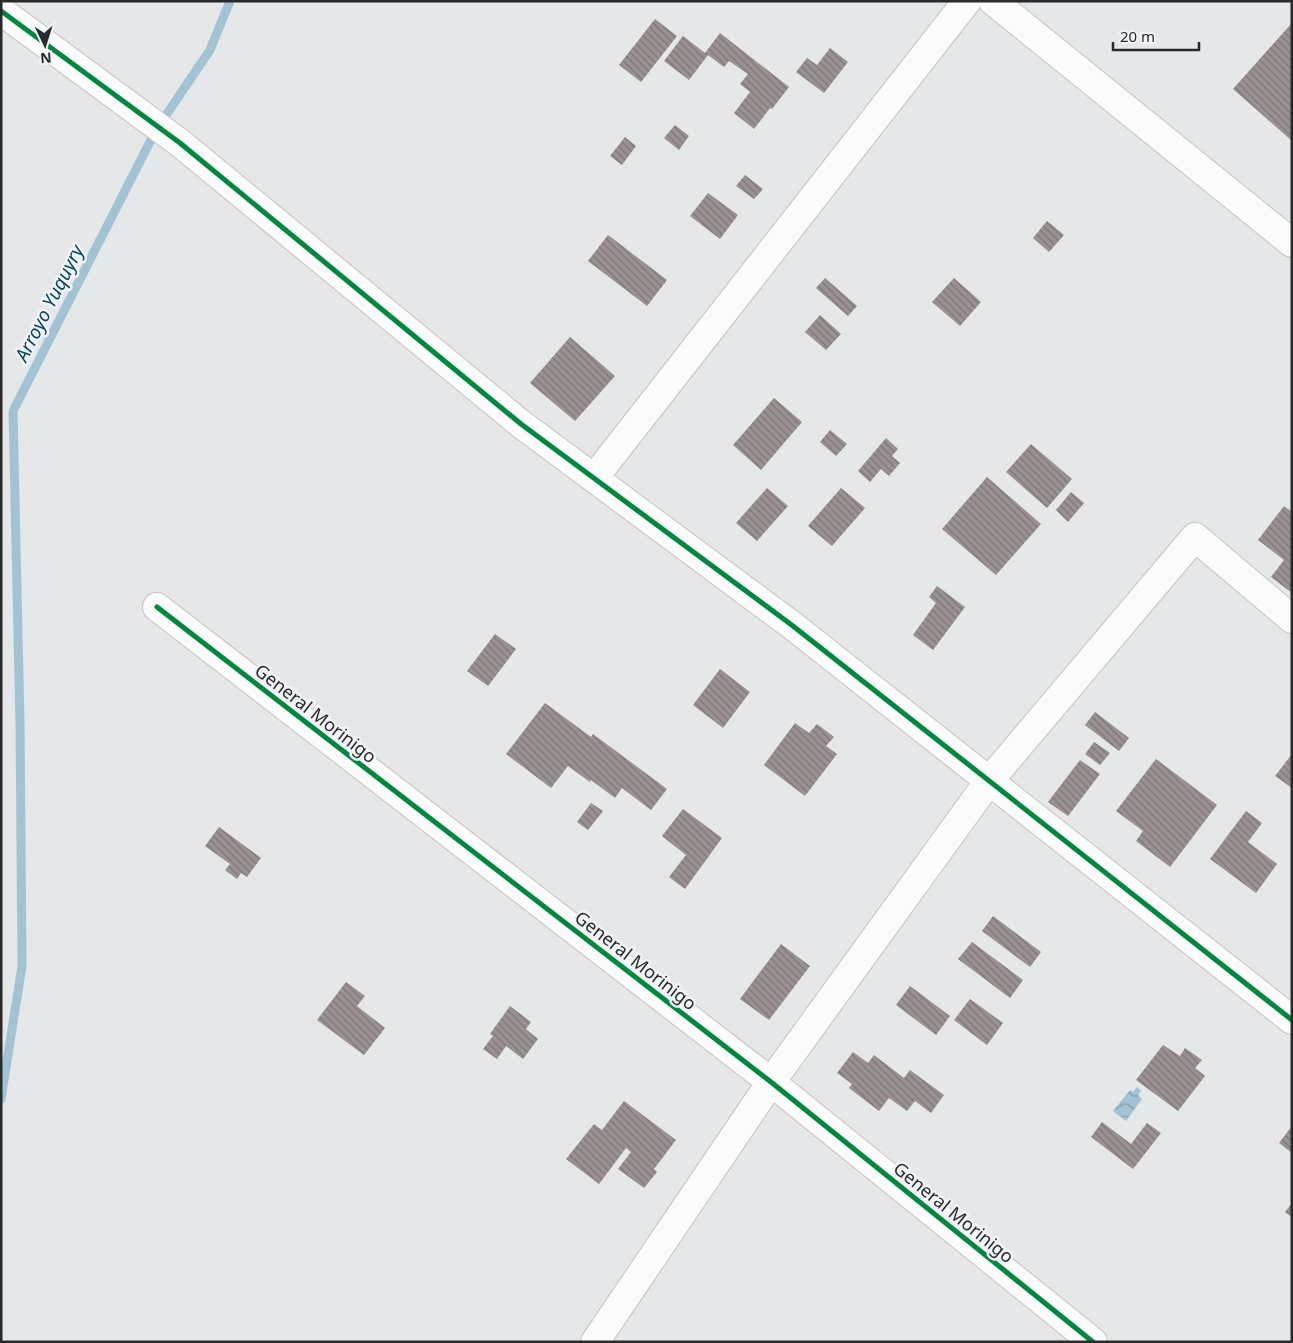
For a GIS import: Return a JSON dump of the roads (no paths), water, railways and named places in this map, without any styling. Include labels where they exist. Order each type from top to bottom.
[{"type":"street","points":[[594,478],[967,1]]},
{"type":"street","points":[[993,1],[1292,243]]},
{"type":"street","points":[[1,11],[180,143],[521,424],[793,626],[1292,1020]]},
{"type":"street","points":[[595,1342],[771,1082],[989,781],[1194,537],[1292,619]]},
{"type":"street","name":"General Morinigo","points":[[157,607],[771,1082],[1093,1342]]},
{"type":"water","points":[[1137,1087],[1141,1091],[1138,1095],[1142,1099],[1126,1121],[1113,1111],[1130,1090],[1133,1092]]},
{"type":"waterway","name":"Arroyo Yuquyry","points":[[1,1099],[22,966],[20,722],[13,411],[156,130],[210,50],[230,1]]}]
